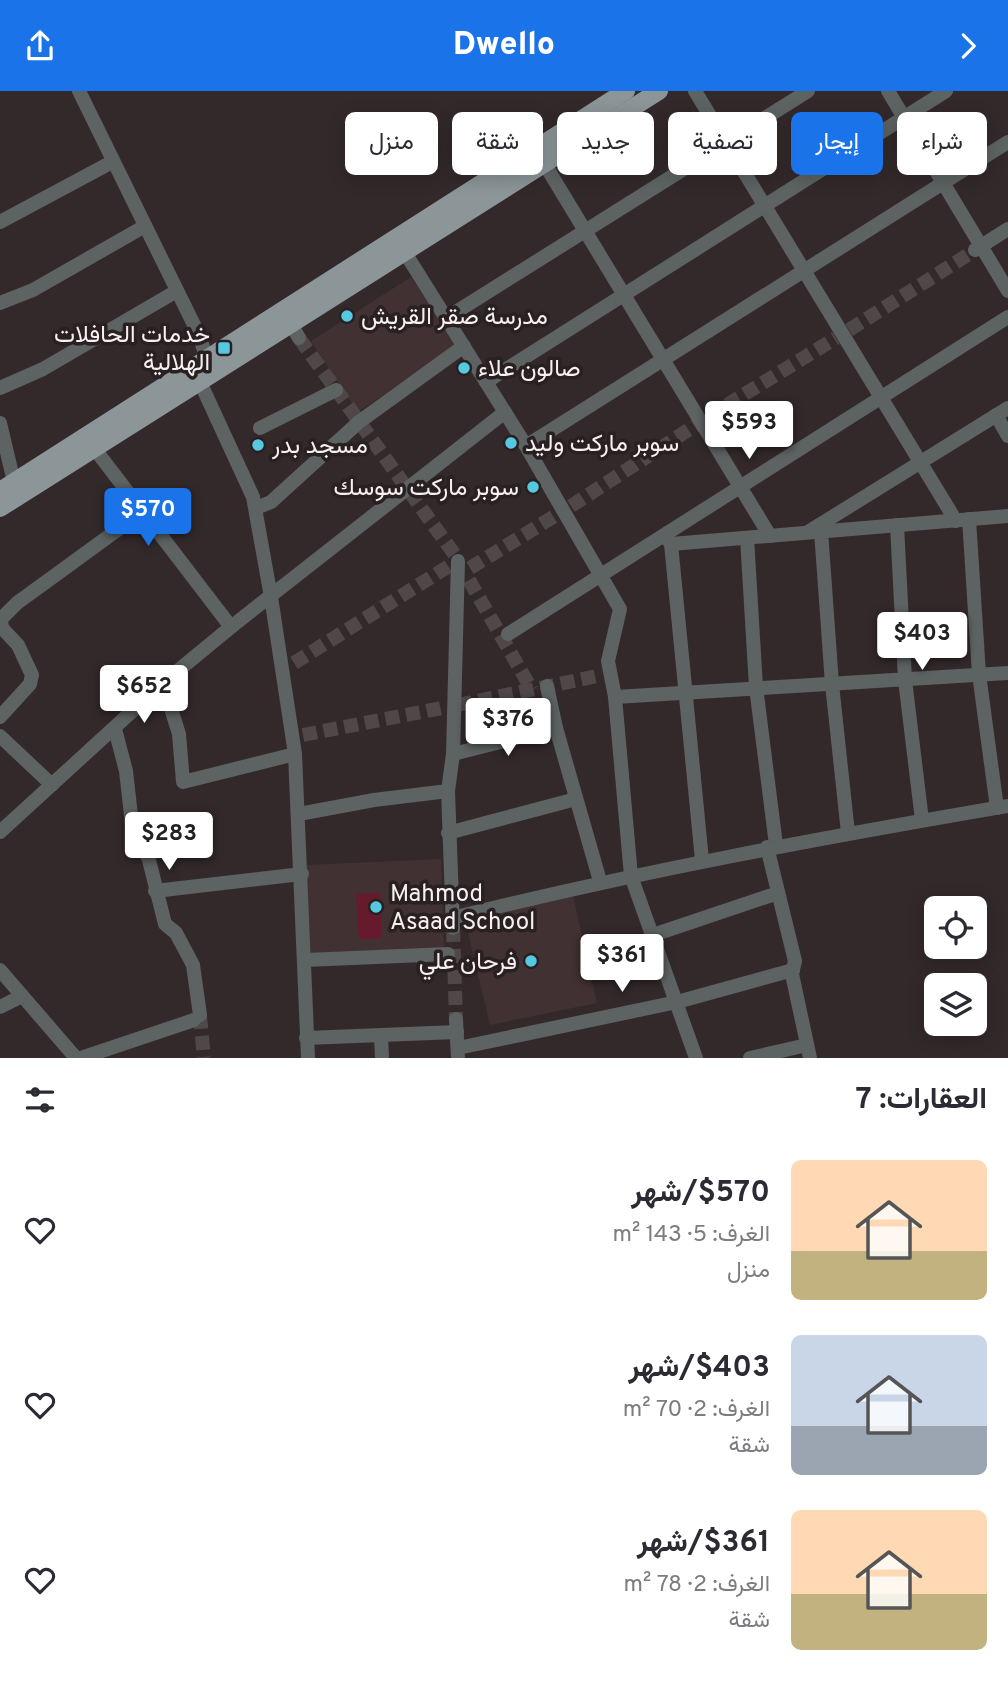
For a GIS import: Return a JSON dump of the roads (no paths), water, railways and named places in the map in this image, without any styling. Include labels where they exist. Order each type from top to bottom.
[{"type":"main road","points":[[0,508],[94,448],[212,366],[626,91]]},
{"type":"main road","points":[[7,487],[212,366],[295,331],[404,251],[659,91]]},
{"type":"street","points":[[79,91],[175,292],[198,333],[212,366],[256,508],[271,597],[288,665],[297,736],[295,754],[308,1058]]},
{"type":"street","points":[[695,91],[708,112]]},
{"type":"street","points":[[774,112],[808,91]]},
{"type":"street","points":[[888,91],[900,112]]},
{"type":"street","points":[[913,112],[946,91]]},
{"type":"street","points":[[486,382],[897,122]]},
{"type":"street","points":[[526,446],[1008,142]]},
{"type":"street","points":[[0,222],[112,162]]},
{"type":"street","points":[[544,163],[770,535]]},
{"type":"street","points":[[448,317],[674,175]]},
{"type":"street","points":[[461,567],[453,754],[447,792],[452,923],[600,881],[771,846],[1003,807],[979,674],[963,520],[920,460],[746,175]]},
{"type":"street","points":[[939,175],[978,248],[1008,291]]},
{"type":"street","points":[[0,303],[33,290],[145,226]]},
{"type":"street","points":[[978,248],[1008,229]]},
{"type":"street","points":[[404,251],[448,317],[564,510],[602,575],[620,615],[609,651],[606,674],[615,697],[631,876],[696,1058]]},
{"type":"street","points":[[0,388],[43,369],[175,292]]},
{"type":"street","points":[[508,634],[602,575],[668,540],[741,486],[1008,317]]},
{"type":"street","points":[[256,508],[271,502],[359,422],[464,346]]},
{"type":"street","points":[[260,428],[336,390]]},
{"type":"street","points":[[814,532],[920,460],[1002,411],[1008,436]]},
{"type":"street","points":[[0,832],[163,683],[230,627],[505,412]]},
{"type":"street","points":[[0,423],[7,487]]},
{"type":"street","points":[[94,448],[230,627]]},
{"type":"street","points":[[0,717],[30,684],[32,675],[18,645],[2,628],[1,619],[6,612],[142,512]]},
{"type":"street","points":[[668,540],[747,538],[1008,516]]},
{"type":"street","points":[[897,525],[905,680],[922,820]]},
{"type":"street","points":[[814,532],[848,834]]},
{"type":"street","points":[[747,538],[756,687],[771,846],[778,893],[795,961],[793,970],[809,1052],[750,1058]]},
{"type":"street","points":[[668,540],[702,860]]},
{"type":"street","points":[[615,697],[1008,673]]},
{"type":"street","points":[[163,683],[176,722],[183,782],[295,754]]},
{"type":"street","points":[[547,686],[556,728],[600,881]]},
{"type":"street","points":[[453,754],[556,728]]},
{"type":"street","points":[[0,970],[20,996],[79,1058],[197,1018],[193,965],[176,933],[165,925],[149,860],[132,824],[126,771],[115,729]]},
{"type":"street","points":[[0,736],[52,785]]},
{"type":"street","points":[[299,814],[447,792]]},
{"type":"street","points":[[448,833],[576,799]]},
{"type":"street","points":[[155,891],[302,874]]},
{"type":"street","points":[[653,935],[778,893]]},
{"type":"street","points":[[305,960],[448,954]]},
{"type":"street","points":[[306,1038],[381,1035],[457,1025],[458,1053],[677,1002],[793,970]]},
{"type":"street","points":[[0,1007],[20,996]]},
{"type":"street","points":[[381,1035],[382,1058]]},
{"type":"tunnel","points":[[849,330],[974,251]]},
{"type":"tunnel","points":[[299,338],[455,555]]},
{"type":"tunnel","points":[[709,416],[836,338]]},
{"type":"tunnel","points":[[571,506],[696,425]]},
{"type":"tunnel","points":[[470,568],[558,514]]},
{"type":"tunnel","points":[[294,663],[449,566]]},
{"type":"tunnel","points":[[469,580],[532,690]]},
{"type":"tunnel","points":[[458,705],[602,675]]},
{"type":"tunnel","points":[[303,735],[447,707]]},
{"type":"tunnel","points":[[453,928],[456,1019]]},
{"type":"tunnel","points":[[200,1015],[204,1058]]},
{"type":"place","name":"مدرسة صقر القريش","points":[[347,316]]},
{"type":"place","name":"خدمات الحافلات الهلالية","points":[[224,348]]},
{"type":"place","name":"صالون علاء","points":[[464,368]]},
{"type":"place","name":"سوبر ماركت وليد","points":[[511,443]]},
{"type":"place","name":"مسجد بدر","points":[[258,445]]},
{"type":"place","name":"سوبر ماركت سوسك","points":[[533,487]]},
{"type":"place","name":"Mahmod Asaad School","points":[[376,907]]},
{"type":"place","name":"فرحان علي","points":[[531,961]]}]
